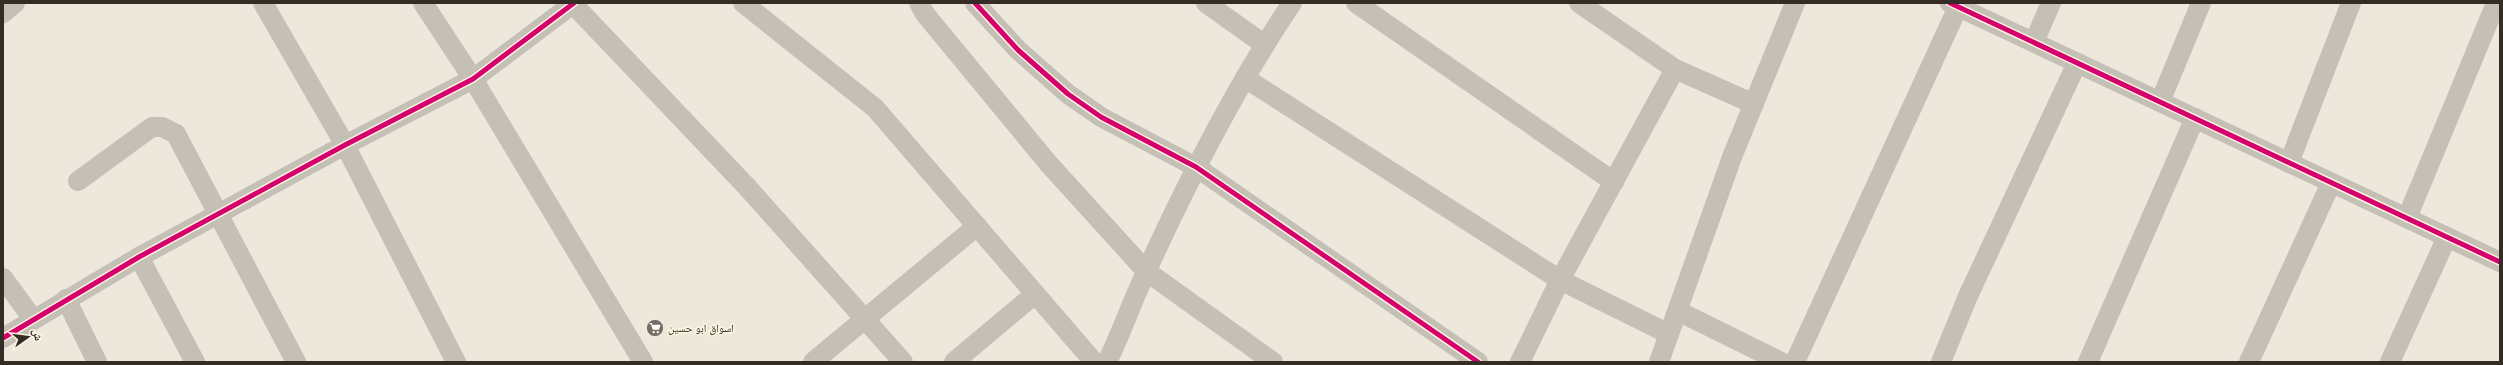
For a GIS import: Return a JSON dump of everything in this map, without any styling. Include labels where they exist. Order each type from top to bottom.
[{"type":"street","points":[[3,12],[15,3]]},
{"type":"street","points":[[264,3],[345,145],[456,362]]},
{"type":"street","points":[[424,3],[473,80],[643,362]]},
{"type":"street","points":[[3,338],[66,299],[218,213],[345,145],[473,80],[573,3],[748,188],[867,319],[903,362]]},
{"type":"street","points":[[743,3],[875,108],[1094,362]]},
{"type":"street","points":[[919,3],[925,14],[1048,162],[1146,271],[1273,362]]},
{"type":"street","points":[[975,3],[1018,50],[1068,94],[1101,117],[1196,167],[1478,362]]},
{"type":"street","points":[[1206,3],[1265,45]]},
{"type":"street","points":[[1107,362],[1123,331],[1146,271],[1196,167],[1265,45],[1292,3]]},
{"type":"street","points":[[1356,3],[1614,182]]},
{"type":"street","points":[[1659,362],[1732,157],[1795,3]]},
{"type":"street","points":[[2034,42],[2051,3]]},
{"type":"street","points":[[2160,102],[2201,3]]},
{"type":"street","points":[[2289,163],[2351,3]]},
{"type":"street","points":[[2407,218],[2496,3]]},
{"type":"street","points":[[1794,362],[1954,5],[2500,262]]},
{"type":"street","points":[[1590,6],[1675,69],[1754,104]]},
{"type":"street","points":[[1941,362],[1968,296],[2077,63]]},
{"type":"street","points":[[1520,362],[1560,280],[1675,69]]},
{"type":"street","points":[[1246,78],[1560,280],[1669,334]]},
{"type":"street","points":[[2088,362],[2195,118]]},
{"type":"street","points":[[78,181],[152,127],[162,127],[176,134],[296,362]]},
{"type":"street","points":[[2249,362],[2331,182]]},
{"type":"street","points":[[813,362],[867,319],[977,226]]},
{"type":"street","points":[[2390,362],[2447,237]]},
{"type":"street","points":[[139,257],[195,362]]},
{"type":"street","points":[[3,278],[33,319]]},
{"type":"street","points":[[954,362],[1035,294]]},
{"type":"street","points":[[66,299],[97,362]]},
{"type":"street","points":[[1678,311],[1781,362]]},
{"type":"cycle path","points":[[3,338],[139,257],[345,145],[473,79],[574,3]]},
{"type":"cycle path","points":[[975,3],[1018,50],[1068,94],[1101,117],[1196,167],[1478,362]]},
{"type":"cycle path","points":[[1950,3],[2500,262]]},
{"type":"place","name":"اسواق ابو حسين","points":[[655,328]]}]
